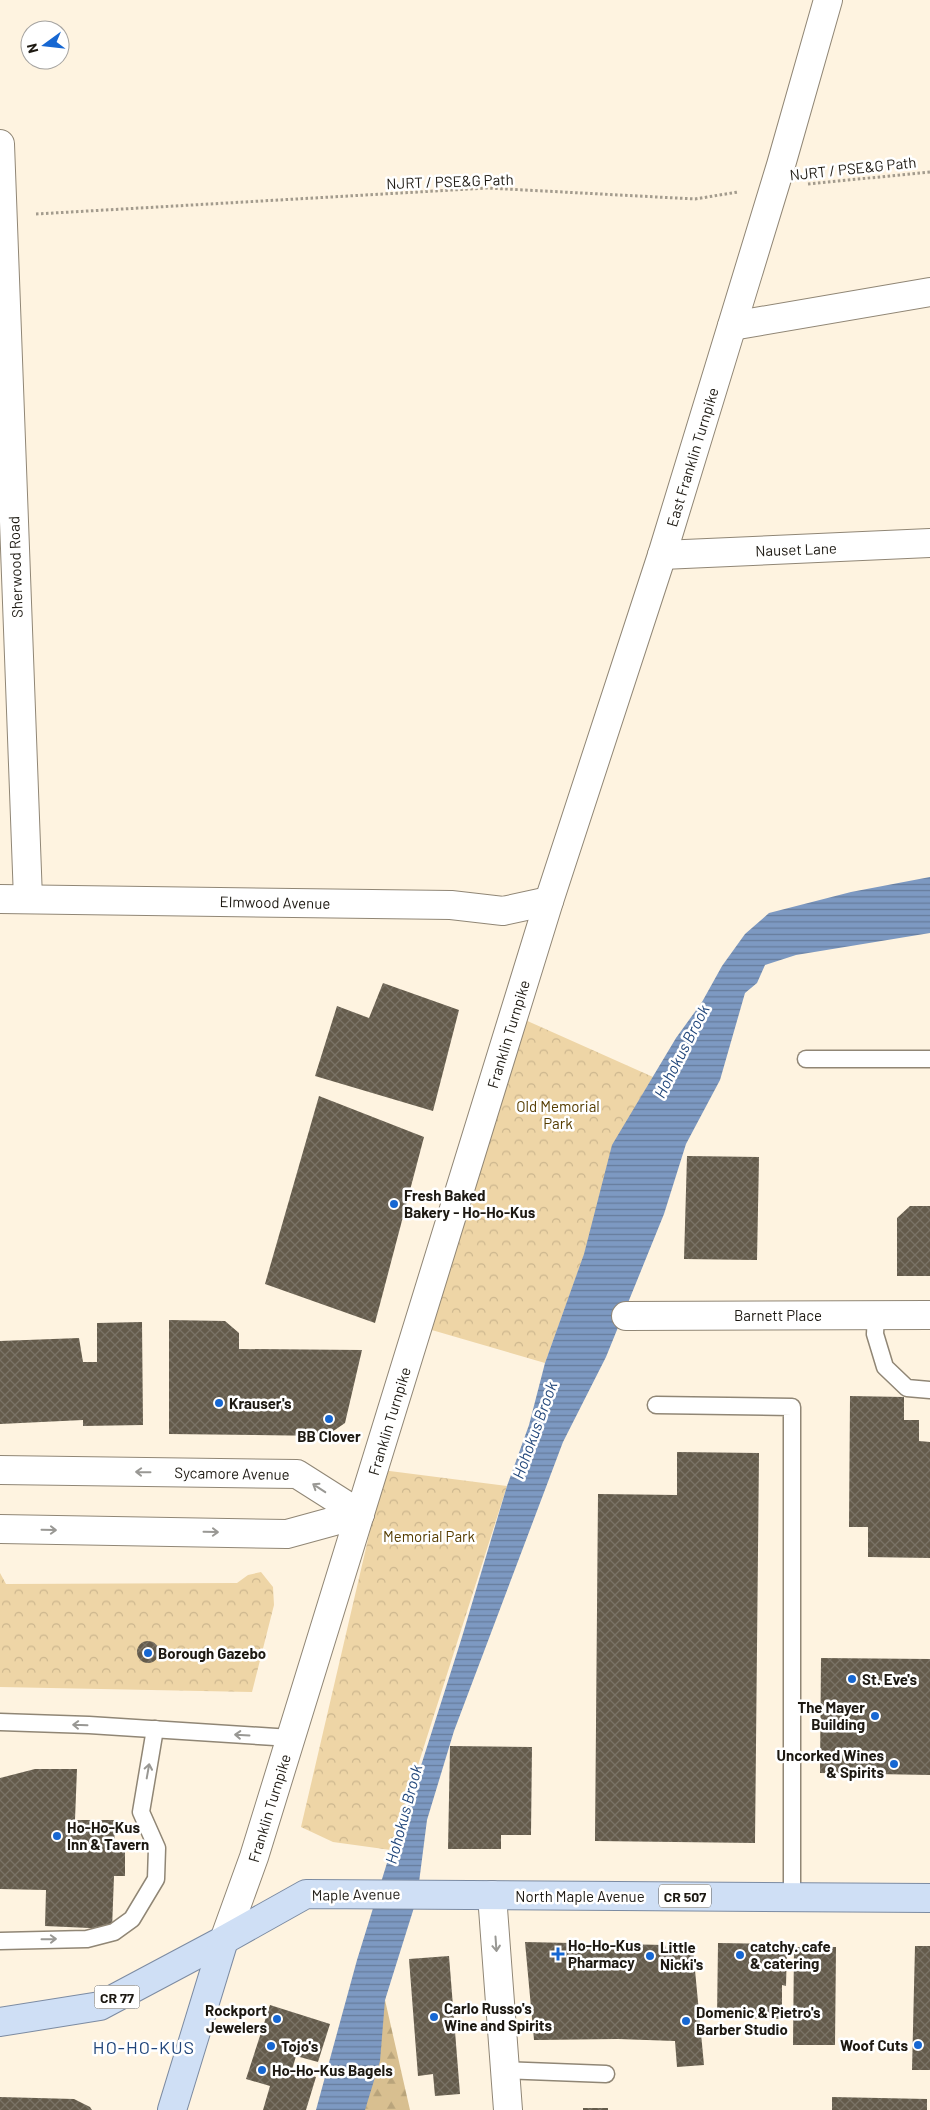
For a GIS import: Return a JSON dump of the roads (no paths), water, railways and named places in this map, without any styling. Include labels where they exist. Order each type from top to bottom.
[{"type":"main road","name":"Maple Avenue","points":[[224,1940],[306,1894],[440,1894]]},
{"type":"main road","name":"North Maple Avenue","points":[[440,1894],[930,1898]]},
{"type":"main road","name":"CR 77","points":[[0,2022],[100,2006],[224,1940]]},
{"type":"main road","points":[[172,2110],[224,1940]]},
{"type":"street","name":"East Franklin Turnpike","points":[[549,901],[662,554],[774,187],[827,5]]},
{"type":"street","name":"Sherwood Road","points":[[0,144],[28,899]]},
{"type":"street","points":[[732,326],[930,292]]},
{"type":"street","name":"Nauset Lane","points":[[662,554],[930,543]]},
{"type":"street","name":"Elmwood Avenue","points":[[0,899],[451,905],[503,912],[549,901]]},
{"type":"street","name":"Franklin Turnpike","points":[[224,1940],[254,1857],[549,901]]},
{"type":"street","name":"Barnett Place","points":[[626,1316],[930,1315]]},
{"type":"street","name":"Sycamore Avenue","points":[[0,1470],[297,1474],[360,1514]]},
{"type":"street","points":[[0,1529],[287,1534],[360,1514]]},
{"type":"street","points":[[492,1895],[508,2110]]},
{"type":"lane","points":[[806,1060],[930,1059]]},
{"type":"lane","points":[[876,1315],[875,1334],[885,1367],[907,1388],[930,1390]]},
{"type":"lane","points":[[656,1405],[792,1407],[792,1897]]},
{"type":"lane","points":[[0,1722],[155,1729],[291,1738]]},
{"type":"lane","points":[[0,1941],[87,1938],[114,1932],[132,1919],[156,1879],[157,1848],[141,1812],[155,1729]]},
{"type":"lane","points":[[504,2070],[606,2074]]},
{"type":"water","name":"Hohokus Brook","points":[[930,877],[930,933],[796,955],[765,965],[757,983],[745,993],[720,1080],[686,1144],[664,1214],[606,1357],[563,1442],[454,1731],[427,1820],[417,1898],[385,2000],[380,2061],[365,2110],[316,2110],[357,1960],[391,1850],[404,1819],[462,1637],[507,1486],[529,1425],[545,1363],[584,1254],[612,1145],[676,1038],[702,1002],[722,966],[745,934],[769,913],[851,892]]},
{"type":"place","name":"Fresh Baked Bakery - Ho-Ho-Kus","points":[[394,1204]]},
{"type":"place","name":"Krauser's","points":[[219,1403]]},
{"type":"place","name":"BB Clover","points":[[329,1419]]},
{"type":"place","name":"Borough Gazebo","points":[[148,1653]]},
{"type":"place","name":"St. Eve's","points":[[852,1679]]},
{"type":"place","name":"The Mayer Building","points":[[875,1716]]},
{"type":"place","name":"Uncorked Wines & Spirits","points":[[894,1764]]},
{"type":"place","name":"Ho-Ho-Kus Inn & Tavern","points":[[57,1836]]},
{"type":"place","name":"Ho-Ho-Kus Pharmacy","points":[[558,1954]]},
{"type":"place","name":"catchy. cafe & catering","points":[[740,1955]]},
{"type":"place","name":"Little Nicki's","points":[[650,1956]]},
{"type":"place","name":"Carlo Russo's Wine and Spirits","points":[[434,2017]]},
{"type":"place","name":"Rockport Jewelers","points":[[277,2019]]},
{"type":"place","name":"Domenic & Pietro's Barber Studio","points":[[686,2021]]},
{"type":"place","name":"Woof Cuts","points":[[918,2045]]},
{"type":"place","name":"Tojo's","points":[[271,2046]]},
{"type":"place","name":"Ho-Ho-Kus Bagels","points":[[262,2070]]},
{"type":"district","name":"HO-HO-KUS","points":[[144,2047]]},
{"type":"park label","name":"Old Memorial Park","points":[[558,1114]]},
{"type":"park label","name":"Memorial Park","points":[[429,1536]]}]
